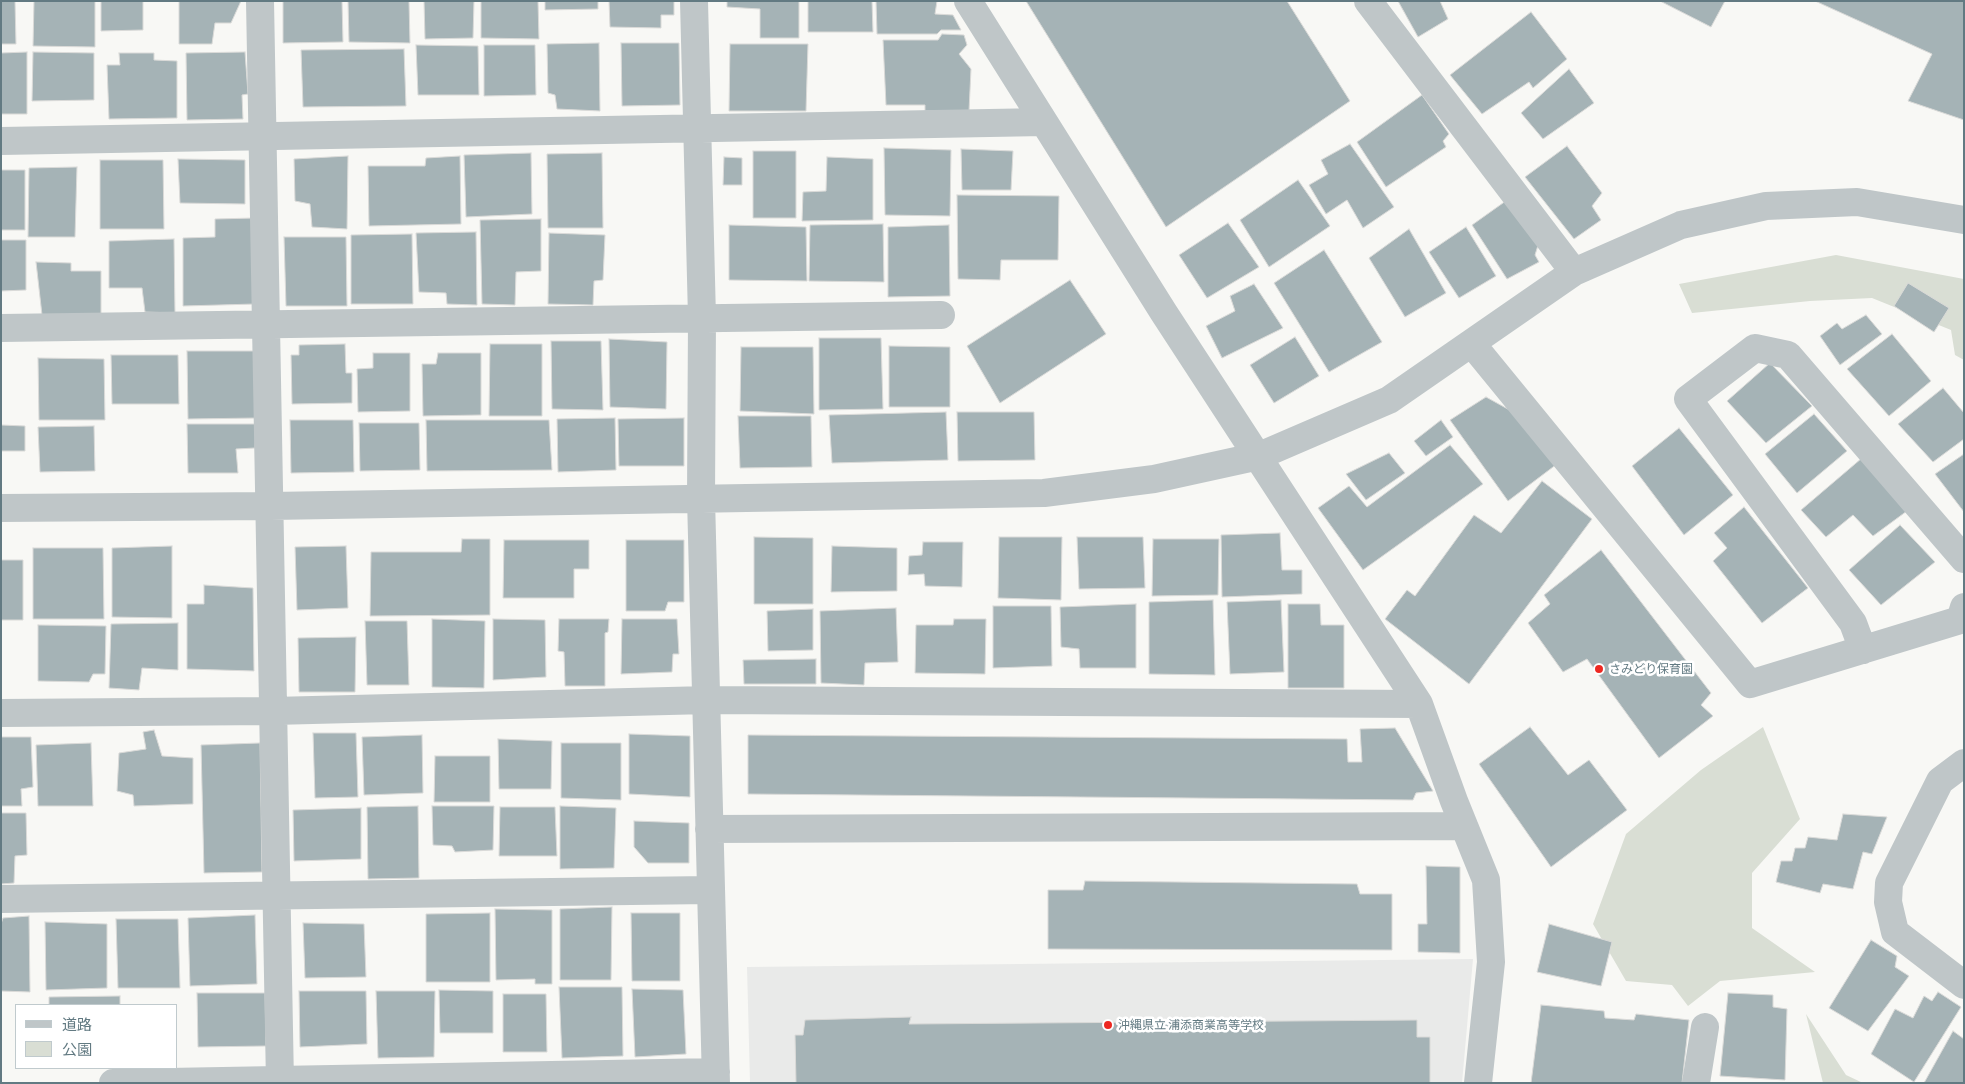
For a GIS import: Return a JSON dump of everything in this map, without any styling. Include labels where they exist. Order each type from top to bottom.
[{"type":"street","points":[[260,1],[271,506],[280,1081]]},
{"type":"street","points":[[112,1083],[716,1077],[710,890],[708,700],[701,498],[702,318],[694,1]]},
{"type":"street","points":[[968,1],[1164,313],[1419,704],[1486,880],[1491,953],[1478,1083]]},
{"type":"street","points":[[1368,1],[1574,272]]},
{"type":"street","points":[[1,140],[262,137],[698,126],[1044,122]]},
{"type":"street","points":[[1,508],[271,506],[1044,493],[1154,480],[1258,456],[1389,400],[1574,272],[1681,225],[1766,206],[1857,202],[1964,220]]},
{"type":"street","points":[[1,328],[267,326],[941,315]]},
{"type":"street","points":[[1472,344],[1750,684],[1960,620],[1964,607]]},
{"type":"street","points":[[1863,650],[1853,622],[1688,399],[1754,348],[1788,355],[1964,559]]},
{"type":"street","points":[[1,713],[273,710],[708,700],[1419,704]]},
{"type":"street","points":[[1964,763],[1940,781],[1890,883],[1888,902],[1895,932],[1964,985]]},
{"type":"street","points":[[709,829],[1464,826]]},
{"type":"street","points":[[1,899],[710,890]]},
{"type":"street","points":[[1696,1083],[1705,1027]]},
{"type":"shaded area","name":"沖縄県立 浦添商業高等学校","points":[[1473,959],[1462,1083],[750,1083],[747,967]]},
{"type":"green space","points":[[1836,255],[1964,279],[1964,360],[1955,355],[1951,330],[1872,298],[1810,301],[1692,313],[1679,284]]},
{"type":"green space","points":[[1763,727],[1800,819],[1752,873],[1752,928],[1815,972],[1720,981],[1688,1006],[1672,985],[1626,981],[1593,924],[1626,834],[1701,770]]},
{"type":"green space","points":[[1806,1014],[1846,1075],[1863,1083],[1823,1083]]},
{"type":"building","points":[[1,1],[15,1],[16,44],[1,44]]},
{"type":"building","points":[[34,1],[95,1],[95,47],[33,46]]},
{"type":"building","points":[[101,1],[143,1],[143,30],[101,31]]},
{"type":"building","points":[[179,1],[241,1],[231,23],[215,23],[212,44],[179,44]]},
{"type":"building","points":[[283,1],[342,1],[343,42],[283,43]]},
{"type":"building","points":[[348,1],[409,1],[410,43],[349,42]]},
{"type":"building","points":[[424,1],[474,1],[473,38],[425,39]]},
{"type":"building","points":[[481,1],[538,1],[539,39],[481,38]]},
{"type":"building","points":[[545,1],[598,1],[598,9],[545,10]]},
{"type":"building","points":[[609,1],[674,1],[674,15],[661,15],[661,28],[610,27]]},
{"type":"building","points":[[727,1],[799,1],[799,38],[760,38],[760,9],[727,7]]},
{"type":"building","points":[[808,1],[872,1],[873,32],[808,32]]},
{"type":"building","points":[[876,1],[937,1],[935,14],[953,15],[961,30],[941,30],[937,34],[877,34]]},
{"type":"building","points":[[1026,1],[1287,1],[1350,101],[1166,227]]},
{"type":"building","points":[[1398,1],[1440,1],[1448,19],[1418,37]]},
{"type":"building","points":[[1660,1],[1725,1],[1711,27]]},
{"type":"building","points":[[1815,1],[1964,1],[1964,120],[1908,101],[1932,54]]},
{"type":"building","points":[[1531,12],[1567,59],[1533,88],[1529,82],[1482,114],[1450,75]]},
{"type":"building","points":[[942,34],[964,35],[967,45],[959,54],[971,69],[969,111],[925,111],[925,105],[886,105],[883,40],[938,40]]},
{"type":"building","points":[[599,43],[600,111],[557,109],[555,95],[548,93],[547,44]]},
{"type":"building","points":[[621,43],[679,43],[680,105],[622,106]]},
{"type":"building","points":[[730,44],[808,44],[806,111],[729,111]]},
{"type":"building","points":[[416,45],[478,46],[479,95],[418,95]]},
{"type":"building","points":[[484,45],[535,45],[536,95],[484,96]]},
{"type":"building","points":[[404,49],[406,106],[303,107],[301,50]]},
{"type":"building","points":[[27,52],[27,114],[1,114],[1,53]]},
{"type":"building","points":[[33,52],[94,53],[94,100],[32,101]]},
{"type":"building","points":[[245,52],[248,94],[242,95],[243,119],[187,120],[186,53]]},
{"type":"building","points":[[119,53],[154,53],[154,60],[177,61],[177,118],[109,119],[107,65],[120,65]]},
{"type":"building","points":[[1569,69],[1594,103],[1543,139],[1521,113]]},
{"type":"building","points":[[1422,95],[1449,134],[1443,141],[1446,147],[1386,187],[1357,142]]},
{"type":"building","points":[[1350,144],[1394,207],[1363,228],[1347,200],[1326,214],[1309,185],[1328,174],[1321,160]]},
{"type":"building","points":[[1567,146],[1602,193],[1592,206],[1601,220],[1574,239],[1525,177]]},
{"type":"building","points":[[884,148],[951,150],[950,216],[885,215]]},
{"type":"building","points":[[961,149],[1013,151],[1011,190],[962,190]]},
{"type":"building","points":[[753,151],[796,151],[796,218],[753,218]]},
{"type":"building","points":[[531,153],[532,214],[466,217],[464,155]]},
{"type":"building","points":[[602,153],[603,228],[548,228],[547,154]]},
{"type":"building","points":[[348,156],[347,229],[312,227],[310,204],[295,201],[294,159]]},
{"type":"building","points":[[460,156],[461,224],[369,226],[368,166],[425,166],[426,158]]},
{"type":"building","points":[[724,157],[742,158],[742,185],[723,185]]},
{"type":"building","points":[[827,157],[873,159],[873,220],[802,221],[803,192],[826,191]]},
{"type":"building","points":[[178,159],[245,160],[245,204],[180,203]]},
{"type":"building","points":[[100,160],[163,160],[164,229],[100,229]]},
{"type":"building","points":[[77,167],[75,237],[28,237],[29,168]]},
{"type":"building","points":[[1,170],[25,170],[25,230],[1,230]]},
{"type":"building","points":[[1298,180],[1330,226],[1269,267],[1240,220]]},
{"type":"building","points":[[957,195],[1059,196],[1058,260],[1001,260],[1000,280],[958,279]]},
{"type":"building","points":[[1510,198],[1540,239],[1535,255],[1539,262],[1507,279],[1472,225]]},
{"type":"building","points":[[254,218],[255,304],[183,306],[183,238],[215,237],[215,219]]},
{"type":"building","points":[[541,219],[541,271],[516,272],[515,305],[482,304],[480,220]]},
{"type":"building","points":[[1228,223],[1259,267],[1207,298],[1179,255]]},
{"type":"building","points":[[883,224],[884,282],[809,281],[810,225]]},
{"type":"building","points":[[729,225],[806,227],[807,281],[729,280]]},
{"type":"building","points":[[949,225],[950,296],[888,297],[888,227]]},
{"type":"building","points":[[1466,227],[1496,276],[1459,298],[1429,252]]},
{"type":"building","points":[[1409,229],[1446,293],[1405,317],[1369,258]]},
{"type":"building","points":[[476,232],[477,305],[447,304],[446,293],[419,292],[416,233]]},
{"type":"building","points":[[549,233],[605,235],[603,280],[594,281],[593,305],[548,304]]},
{"type":"building","points":[[412,234],[413,304],[351,304],[351,235]]},
{"type":"building","points":[[284,237],[346,237],[347,306],[286,306]]},
{"type":"building","points":[[174,239],[175,313],[145,312],[142,288],[109,288],[109,241]]},
{"type":"building","points":[[1,240],[26,240],[26,290],[1,291]]},
{"type":"building","points":[[1324,250],[1382,342],[1329,372],[1274,283]]},
{"type":"building","points":[[36,262],[71,263],[71,271],[101,271],[101,317],[42,315]]},
{"type":"building","points":[[1070,280],[1106,334],[1000,403],[967,346]]},
{"type":"building","points":[[1908,283],[1949,308],[1934,332],[1894,306]]},
{"type":"building","points":[[1254,284],[1283,328],[1222,358],[1206,326],[1235,311],[1230,296]]},
{"type":"building","points":[[1866,315],[1882,334],[1840,365],[1820,336],[1837,323],[1842,329]]},
{"type":"building","points":[[1892,334],[1931,381],[1889,416],[1847,369]]},
{"type":"building","points":[[1295,337],[1319,376],[1274,403],[1250,365]]},
{"type":"building","points":[[819,338],[881,338],[883,409],[819,410]]},
{"type":"building","points":[[609,339],[667,342],[666,409],[610,407]]},
{"type":"building","points":[[551,341],[601,341],[603,410],[552,409]]},
{"type":"building","points":[[345,344],[346,373],[352,373],[352,403],[292,404],[291,355],[299,355],[299,345]]},
{"type":"building","points":[[490,344],[542,344],[542,416],[489,416]]},
{"type":"building","points":[[889,346],[950,347],[950,407],[889,407]]},
{"type":"building","points":[[741,347],[813,347],[814,414],[740,411]]},
{"type":"building","points":[[187,351],[256,351],[257,418],[188,419]]},
{"type":"building","points":[[373,353],[410,353],[410,411],[358,412],[357,369],[373,368]]},
{"type":"building","points":[[438,353],[481,353],[481,415],[423,416],[422,364],[436,364]]},
{"type":"building","points":[[111,355],[178,355],[179,404],[112,404]]},
{"type":"building","points":[[38,358],[104,359],[105,420],[39,420]]},
{"type":"building","points":[[1770,363],[1812,406],[1766,443],[1727,401]]},
{"type":"building","points":[[1943,388],[1964,413],[1964,439],[1933,462],[1898,424]]},
{"type":"building","points":[[1486,397],[1524,418],[1557,464],[1508,501],[1450,420]]},
{"type":"building","points":[[946,412],[948,460],[832,463],[829,415]]},
{"type":"building","points":[[957,412],[1034,412],[1035,460],[958,461]]},
{"type":"building","points":[[1814,414],[1847,451],[1797,493],[1765,454]]},
{"type":"building","points":[[738,416],[811,416],[812,467],[740,468]]},
{"type":"building","points":[[615,418],[616,470],[558,472],[557,419]]},
{"type":"building","points":[[684,418],[684,466],[619,466],[618,419]]},
{"type":"building","points":[[290,420],[353,420],[354,472],[291,473]]},
{"type":"building","points":[[426,420],[549,420],[552,470],[427,471]]},
{"type":"building","points":[[1441,420],[1453,437],[1426,456],[1414,441]]},
{"type":"building","points":[[359,423],[419,423],[420,470],[360,471]]},
{"type":"building","points":[[187,424],[256,424],[255,448],[236,449],[238,473],[188,473]]},
{"type":"building","points":[[1,425],[25,426],[25,451],[1,451]]},
{"type":"building","points":[[94,426],[95,471],[40,472],[38,427]]},
{"type":"building","points":[[1679,428],[1733,495],[1684,535],[1632,466]]},
{"type":"building","points":[[1450,445],[1483,484],[1363,570],[1318,508],[1349,486],[1367,507]]},
{"type":"building","points":[[1389,453],[1405,473],[1366,500],[1346,474]]},
{"type":"building","points":[[1964,454],[1964,512],[1935,474]]},
{"type":"building","points":[[1862,458],[1907,511],[1873,536],[1853,515],[1826,537],[1801,510]]},
{"type":"building","points":[[1542,481],[1592,519],[1469,684],[1385,619],[1407,590],[1415,596],[1474,515],[1501,533]]},
{"type":"building","points":[[1744,507],[1808,588],[1762,623],[1713,561],[1727,548],[1714,533]]},
{"type":"building","points":[[1900,525],[1935,562],[1881,605],[1849,570]]},
{"type":"building","points":[[1280,533],[1282,570],[1302,570],[1302,594],[1222,597],[1221,535]]},
{"type":"building","points":[[754,537],[813,538],[813,604],[754,604]]},
{"type":"building","points":[[999,537],[1062,537],[1061,600],[998,598]]},
{"type":"building","points":[[1077,537],[1143,537],[1145,588],[1079,589]]},
{"type":"building","points":[[462,539],[490,539],[490,615],[370,616],[371,552],[461,552]]},
{"type":"building","points":[[1153,539],[1219,539],[1218,595],[1152,596]]},
{"type":"building","points":[[504,540],[589,540],[589,569],[574,569],[574,598],[503,598]]},
{"type":"building","points":[[626,540],[684,540],[684,602],[668,602],[665,611],[626,611]]},
{"type":"building","points":[[923,542],[963,542],[962,587],[925,586],[924,574],[908,575],[909,556],[922,555]]},
{"type":"building","points":[[172,546],[172,618],[112,617],[112,548]]},
{"type":"building","points":[[346,546],[348,608],[297,610],[295,547]]},
{"type":"building","points":[[832,546],[897,548],[897,591],[831,592]]},
{"type":"building","points":[[33,548],[103,548],[104,619],[33,619]]},
{"type":"building","points":[[1601,550],[1711,693],[1701,705],[1713,716],[1659,758],[1587,659],[1563,672],[1528,623],[1550,604],[1544,595]]},
{"type":"building","points":[[1,560],[23,560],[23,620],[1,620]]},
{"type":"building","points":[[204,585],[253,588],[254,671],[187,669],[187,604],[204,604]]},
{"type":"building","points":[[1213,600],[1215,675],[1149,674],[1149,602]]},
{"type":"building","points":[[1281,600],[1284,672],[1230,674],[1227,602]]},
{"type":"building","points":[[1136,604],[1136,668],[1080,668],[1079,649],[1061,647],[1060,607]]},
{"type":"building","points":[[1288,604],[1320,604],[1321,625],[1344,625],[1344,688],[1288,688]]},
{"type":"building","points":[[993,606],[1051,606],[1052,666],[993,668]]},
{"type":"building","points":[[896,608],[898,662],[865,663],[864,685],[821,683],[820,611]]},
{"type":"building","points":[[813,609],[813,650],[768,651],[767,611]]},
{"type":"building","points":[[432,619],[485,621],[484,688],[432,687]]},
{"type":"building","points":[[493,619],[545,620],[546,677],[493,680]]},
{"type":"building","points":[[559,619],[609,619],[608,632],[605,633],[605,686],[565,686],[564,652],[558,651]]},
{"type":"building","points":[[622,619],[677,619],[679,654],[673,654],[672,672],[621,674]]},
{"type":"building","points":[[954,619],[986,619],[985,674],[915,673],[916,625],[953,625]]},
{"type":"building","points":[[365,621],[407,621],[409,685],[367,685]]},
{"type":"building","points":[[178,623],[178,670],[142,668],[139,690],[109,688],[111,624]]},
{"type":"building","points":[[38,625],[106,626],[105,674],[93,674],[89,682],[38,681]]},
{"type":"building","points":[[356,637],[355,692],[299,692],[298,638]]},
{"type":"building","points":[[816,659],[816,684],[744,684],[743,660]]},
{"type":"building","points":[[1530,727],[1568,775],[1589,760],[1627,810],[1551,867],[1479,764]]},
{"type":"building","points":[[1395,728],[1433,791],[1416,793],[1413,800],[748,794],[748,735],[1347,739],[1348,762],[1362,762],[1360,729]]},
{"type":"building","points":[[154,730],[162,756],[193,758],[193,804],[134,806],[133,795],[117,791],[119,753],[146,749],[143,732]]},
{"type":"building","points":[[313,733],[356,733],[358,797],[315,798]]},
{"type":"building","points":[[629,734],[690,736],[690,797],[629,794]]},
{"type":"building","points":[[422,735],[423,793],[364,795],[362,737]]},
{"type":"building","points":[[1,737],[31,737],[33,787],[21,789],[22,806],[1,806]]},
{"type":"building","points":[[498,739],[552,741],[551,789],[499,789]]},
{"type":"building","points":[[91,743],[93,806],[38,806],[36,745]]},
{"type":"building","points":[[260,743],[262,872],[204,873],[201,745]]},
{"type":"building","points":[[561,743],[621,743],[621,800],[561,798]]},
{"type":"building","points":[[435,756],[490,756],[490,802],[434,802]]},
{"type":"building","points":[[418,806],[419,878],[368,879],[367,807]]},
{"type":"building","points":[[432,806],[494,806],[493,850],[455,852],[452,846],[433,845]]},
{"type":"building","points":[[560,806],[616,808],[614,868],[560,869]]},
{"type":"building","points":[[500,807],[555,807],[557,856],[499,856]]},
{"type":"building","points":[[361,808],[361,859],[294,861],[293,810]]},
{"type":"building","points":[[1,813],[26,813],[27,855],[15,856],[14,883],[1,884]]},
{"type":"building","points":[[1843,814],[1887,817],[1872,854],[1863,852],[1853,889],[1823,884],[1820,893],[1776,882],[1781,861],[1792,861],[1795,848],[1805,848],[1808,837],[1837,840]]},
{"type":"building","points":[[634,821],[689,823],[689,863],[648,863],[634,847]]},
{"type":"building","points":[[1426,866],[1460,867],[1460,953],[1418,952],[1418,924],[1427,924]]},
{"type":"building","points":[[1085,881],[1357,884],[1360,894],[1392,894],[1392,950],[1048,949],[1048,890],[1083,890]]},
{"type":"building","points":[[612,907],[611,980],[560,980],[560,909]]},
{"type":"building","points":[[495,909],[552,910],[552,984],[535,984],[535,979],[496,980]]},
{"type":"building","points":[[490,913],[490,982],[426,982],[426,914]]},
{"type":"building","points":[[631,913],[680,913],[680,981],[632,981]]},
{"type":"building","points":[[255,915],[257,984],[190,986],[188,918]]},
{"type":"building","points":[[29,916],[30,992],[1,991],[1,924],[3,918]]},
{"type":"building","points":[[116,919],[178,919],[180,988],[118,988]]},
{"type":"building","points":[[45,922],[107,924],[107,988],[46,990]]},
{"type":"building","points":[[303,923],[364,924],[366,977],[305,978]]},
{"type":"building","points":[[1549,924],[1612,942],[1601,986],[1537,972]]},
{"type":"building","points":[[1871,940],[1897,956],[1895,967],[1909,976],[1868,1031],[1829,1008]]},
{"type":"building","points":[[559,987],[622,987],[623,1056],[562,1058]]},
{"type":"building","points":[[632,989],[683,990],[686,1054],[635,1057]]},
{"type":"building","points":[[439,990],[493,991],[493,1033],[440,1033]]},
{"type":"building","points":[[299,991],[366,991],[367,1044],[300,1047]]},
{"type":"building","points":[[376,991],[435,991],[434,1057],[378,1058]]},
{"type":"building","points":[[1938,992],[1961,1007],[1914,1082],[1871,1054],[1895,1009],[1913,1018],[1924,996],[1932,1001]]},
{"type":"building","points":[[197,993],[265,993],[266,1046],[198,1047]]},
{"type":"building","points":[[1728,993],[1773,995],[1773,1007],[1787,1009],[1785,1080],[1720,1076]]},
{"type":"building","points":[[503,994],[546,994],[547,1052],[503,1052]]},
{"type":"building","points":[[120,996],[120,1004],[49,1004],[49,997]]},
{"type":"building","points":[[1541,1005],[1604,1011],[1605,1018],[1634,1020],[1636,1014],[1689,1020],[1682,1083],[1531,1083]]},
{"type":"building","points":[[911,1017],[909,1024],[1417,1020],[1417,1037],[1430,1037],[1430,1083],[796,1083],[795,1035],[803,1035],[805,1020]]},
{"type":"building","points":[[1953,1031],[1964,1039],[1964,1083],[1924,1083]]},
{"type":"place","name":"さみどり保育園","points":[[1599,669]]},
{"type":"place","name":"沖縄県立 浦添商業高等学校","points":[[1108,1025]]}]
